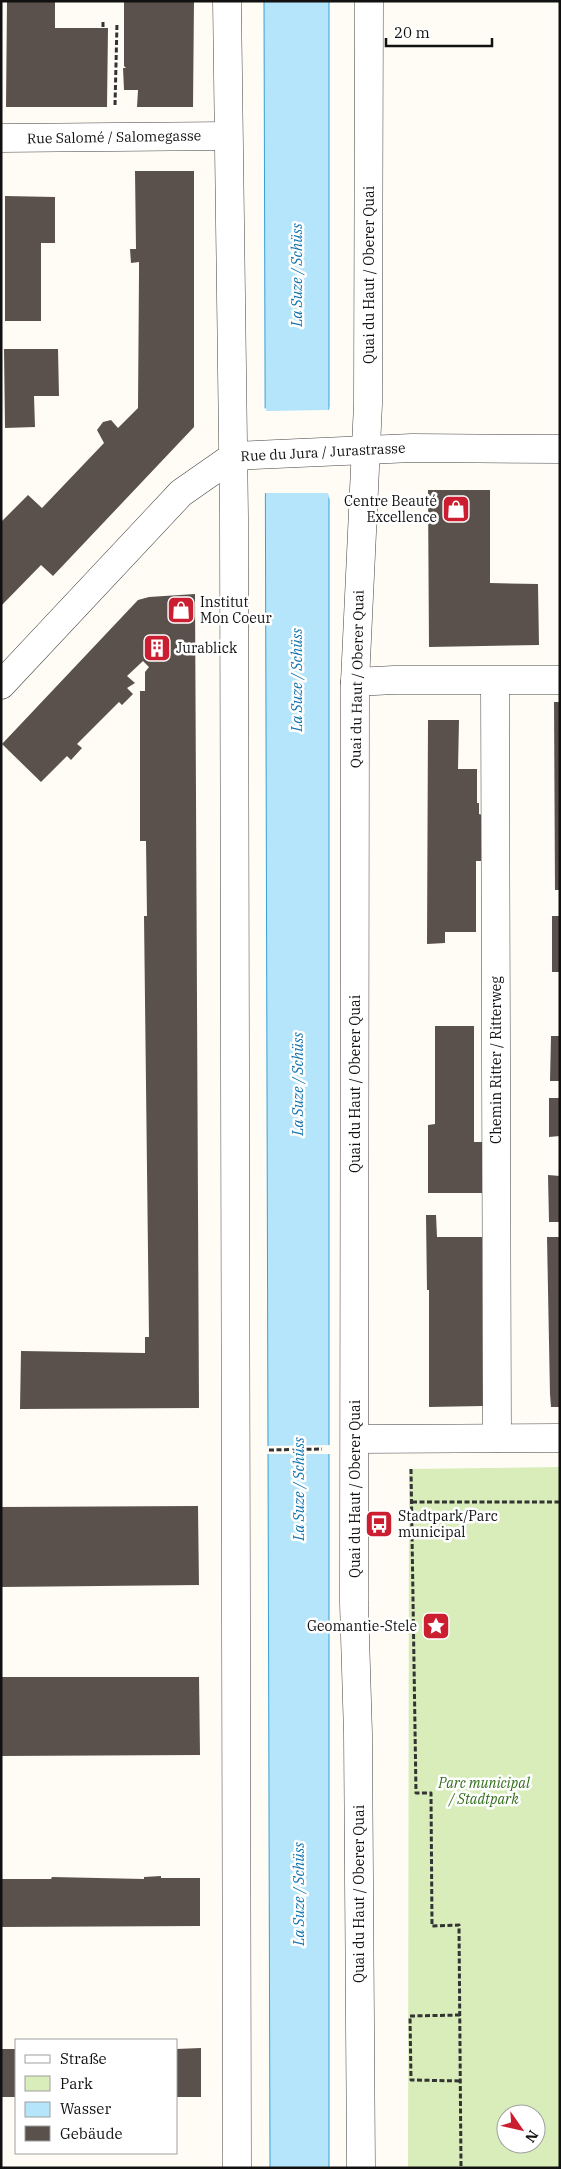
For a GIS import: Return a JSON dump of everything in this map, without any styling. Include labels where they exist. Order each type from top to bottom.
[{"type":"street","points":[[227,1],[228,136],[246,455],[237,2168]]},
{"type":"street","name":"Quai du Haut / Oberer Quai","points":[[361,2168],[358,1754],[354,1603],[355,682],[368,394],[369,1]]},
{"type":"street","name":"Rue Salomé / Salomegasse","points":[[1,138],[228,136]]},
{"type":"street","name":"Rue du Jura / Jurastrasse","points":[[6,676],[181,493],[246,455],[366,450],[560,449]]},
{"type":"street","points":[[355,682],[394,680],[560,680]]},
{"type":"street","name":"Chemin Ritter / Ritterweg","points":[[495,681],[497,1438]]},
{"type":"street","points":[[355,1439],[560,1438]]},
{"type":"path","points":[[103,22],[103,28]]},
{"type":"path","points":[[114,137],[117,23]]},
{"type":"path","points":[[266,1450],[324,1449]]},
{"type":"path","points":[[410,1466],[416,1792],[431,1793],[432,1926],[459,1925],[462,2168]]},
{"type":"path","points":[[412,1502],[560,1502]]},
{"type":"path","points":[[460,2015],[410,2016],[411,2080],[461,2081]]},
{"type":"green space","name":"Parc municipal / Stadtpark","points":[[560,1467],[560,2168],[408,2168],[409,1469]]},
{"type":"water","name":"La Suze / Schüss","points":[[264,1],[329,1],[329,2168],[270,2168]]},
{"type":"pier","points":[[330,406],[331,496],[329,499],[328,493],[265,493],[263,499],[263,409],[266,408],[266,411],[329,410]]},
{"type":"pier","points":[[331,1445],[331,1454],[266,1454],[266,1446]]},
{"type":"building","points":[[7,1],[55,1],[55,28],[108,28],[107,107],[6,107]]},
{"type":"building","points":[[124,1],[194,1],[193,107],[137,107],[138,90],[124,90],[123,68],[126,68],[124,66]]},
{"type":"building","points":[[135,171],[194,171],[194,427],[53,576],[41,565],[1,606],[1,522],[28,495],[42,508],[104,443],[97,430],[103,422],[111,420],[118,428],[138,408],[139,262],[131,263],[130,249],[136,249]]},
{"type":"building","points":[[5,196],[55,197],[55,243],[41,243],[41,321],[5,321]]},
{"type":"building","points":[[4,349],[58,349],[59,396],[34,396],[35,427],[5,428]]},
{"type":"building","points":[[428,490],[490,490],[490,583],[538,584],[539,645],[429,647]]},
{"type":"building","points":[[195,594],[199,1408],[20,1409],[21,1351],[145,1353],[145,1337],[149,1337],[144,916],[147,916],[146,841],[140,841],[140,691],[145,691],[145,672],[149,667],[143,661],[127,676],[135,683],[127,688],[133,694],[122,705],[119,702],[77,744],[82,748],[71,760],[67,756],[41,782],[2,744],[138,600],[149,597]]},
{"type":"building","points":[[554,702],[560,702],[560,890],[555,890]]},
{"type":"building","points":[[428,720],[459,720],[458,769],[477,769],[477,803],[479,803],[479,814],[482,815],[482,861],[476,861],[476,932],[445,932],[445,943],[427,944]]},
{"type":"building","points":[[552,916],[560,916],[560,972],[552,972]]},
{"type":"building","points":[[435,1026],[474,1026],[474,1142],[482,1142],[483,1193],[428,1193],[428,1125],[435,1124]]},
{"type":"building","points":[[551,1036],[560,1036],[560,1081],[550,1081]]},
{"type":"building","points":[[549,1098],[560,1098],[560,1136],[549,1137]]},
{"type":"building","points":[[548,1175],[560,1176],[560,1222],[549,1222]]},
{"type":"building","points":[[426,1215],[436,1215],[437,1237],[482,1237],[483,1406],[429,1407],[429,1290],[427,1290]]},
{"type":"building","points":[[547,1237],[560,1237],[560,1407],[551,1407],[550,1394]]},
{"type":"building","points":[[198,1506],[199,1585],[1,1587],[1,1507]]},
{"type":"building","points":[[1,1677],[199,1677],[200,1755],[1,1756]]},
{"type":"building","points":[[161,1876],[161,1878],[200,1878],[200,1926],[1,1927],[1,1879],[51,1879],[52,1877],[144,1879],[144,1877]]},
{"type":"building","points":[[201,2048],[201,2097],[178,2097],[178,2049]]},
{"type":"building","points":[[1,2049],[15,2049],[15,2097],[1,2097]]},
{"type":"place","name":"Centre Beauté Excellence","points":[[456,509]]},
{"type":"place","name":"Institut Mon Coeur","points":[[181,610]]},
{"type":"place","name":"Jurablick","points":[[157,648]]},
{"type":"place","name":"Stadtpark/Parc municipal","points":[[379,1524]]},
{"type":"place","name":"Geomantie-Stele","points":[[436,1626]]}]
